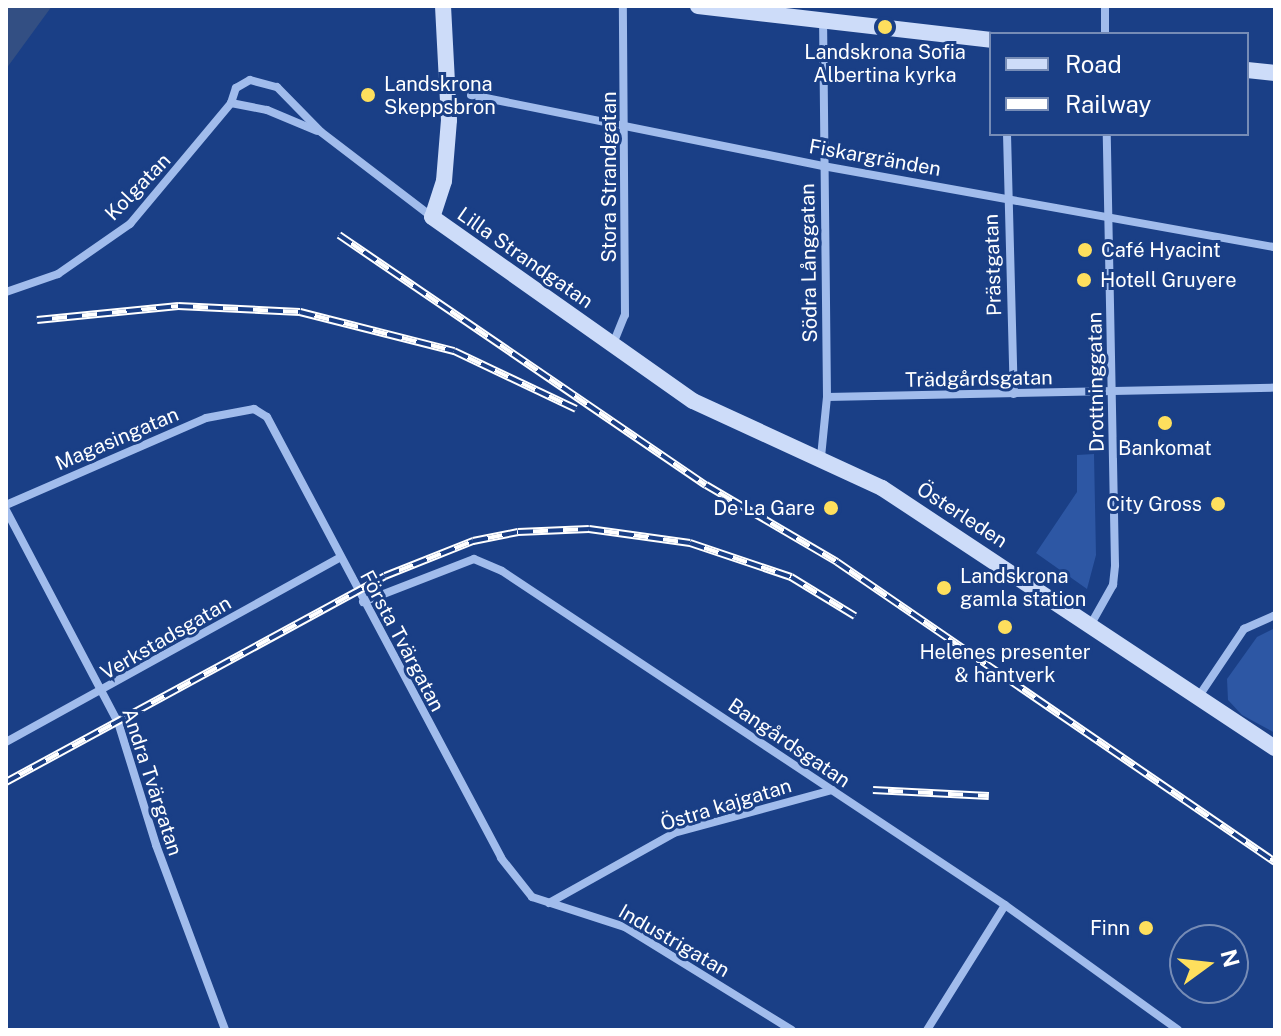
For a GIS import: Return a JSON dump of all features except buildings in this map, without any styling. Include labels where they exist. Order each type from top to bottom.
[{"type":"street","name":"Lilla Strandgatan","points":[[443,6],[449,120],[444,181],[432,217],[612,345]]},
{"type":"street","name":"Stora Strandgatan","points":[[612,345],[625,315],[627,126],[623,6]]},
{"type":"street","points":[[698,6],[989,40]]},
{"type":"street","points":[[1105,6],[1105,32]]},
{"type":"street","name":"Södra Långgatan","points":[[821,457],[827,397],[823,20]]},
{"type":"street","points":[[1249,70],[1275,73]]},
{"type":"street","name":"Kolgatan","points":[[6,292],[58,274],[130,224],[231,103],[243,83],[267,81],[300,106],[321,132],[432,217]]},
{"type":"street","name":"Fiskargränden","points":[[471,95],[823,166],[1109,214],[1275,247]]},
{"type":"street","name":"Kolgatan","points":[[231,103],[267,110],[321,132]]},
{"type":"street","name":"Prästgatan","points":[[1007,136],[1006,197],[1014,394]]},
{"type":"street","name":"Drottninggatan","points":[[1091,624],[1114,575],[1107,136]]},
{"type":"street","name":"Österleden","points":[[612,345],[693,401],[821,457],[882,488],[1275,748]]},
{"type":"street","name":"Trädgårdsgatan","points":[[827,397],[1275,388]]},
{"type":"street","name":"Magasingatan","points":[[6,508],[206,418],[243,410]]},
{"type":"street","name":"Första Tvärgatan","points":[[243,410],[267,417],[339,558],[501,858],[532,897]]},
{"type":"street","name":"Andra Tvärgatan","points":[[6,508],[104,692],[225,1030]]},
{"type":"street","name":"Verkstadsgatan","points":[[6,742],[104,692],[339,558]]},
{"type":"street","name":"Bangårdsgatan","points":[[363,602],[474,559],[502,571],[1005,905],[1178,1030]]},
{"type":"street","points":[[1199,696],[1244,629],[1275,615]]},
{"type":"street","name":"Östra kajgatan","points":[[549,903],[674,833],[832,790]]},
{"type":"street","name":"Industrigatan","points":[[532,897],[625,927],[792,1030]]},
{"type":"street","points":[[927,1030],[1005,905]]},
{"type":"shaded area","points":[[6,6],[52,6],[6,69]]},
{"type":"shaded area","points":[[1094,454],[1096,555],[1087,589],[1036,553],[1077,492],[1077,455]]},
{"type":"shaded area","points":[[1275,628],[1275,733],[1242,715],[1228,700],[1227,679],[1257,637]]},
{"type":"railway","points":[[339,235],[706,485],[837,562],[1275,862]]},
{"type":"railway","points":[[37,320],[178,306],[300,312],[454,351],[576,409]]},
{"type":"railway","points":[[6,782],[385,576],[473,541],[518,532],[589,529],[690,543],[791,577],[855,616]]},
{"type":"railway","points":[[873,790],[989,796]]},
{"type":"place","name":"Landskrona Sofia Albertina kyrka","points":[[885,27]]},
{"type":"place","name":"Landskrona Skeppsbron","points":[[368,95]]},
{"type":"place","name":"Café Hyacint","points":[[1085,250]]},
{"type":"place","name":"Hotell Gruyere","points":[[1084,280]]},
{"type":"place","name":"Bankomat","points":[[1165,423]]},
{"type":"place","name":"City Gross","points":[[1218,504]]},
{"type":"place","name":"De La Gare","points":[[831,508]]},
{"type":"place","name":"Landskrona gamla station","points":[[944,588]]},
{"type":"place","name":"Helenes presenter & hantverk","points":[[1005,627]]},
{"type":"place","name":"Finn","points":[[1146,928]]}]
